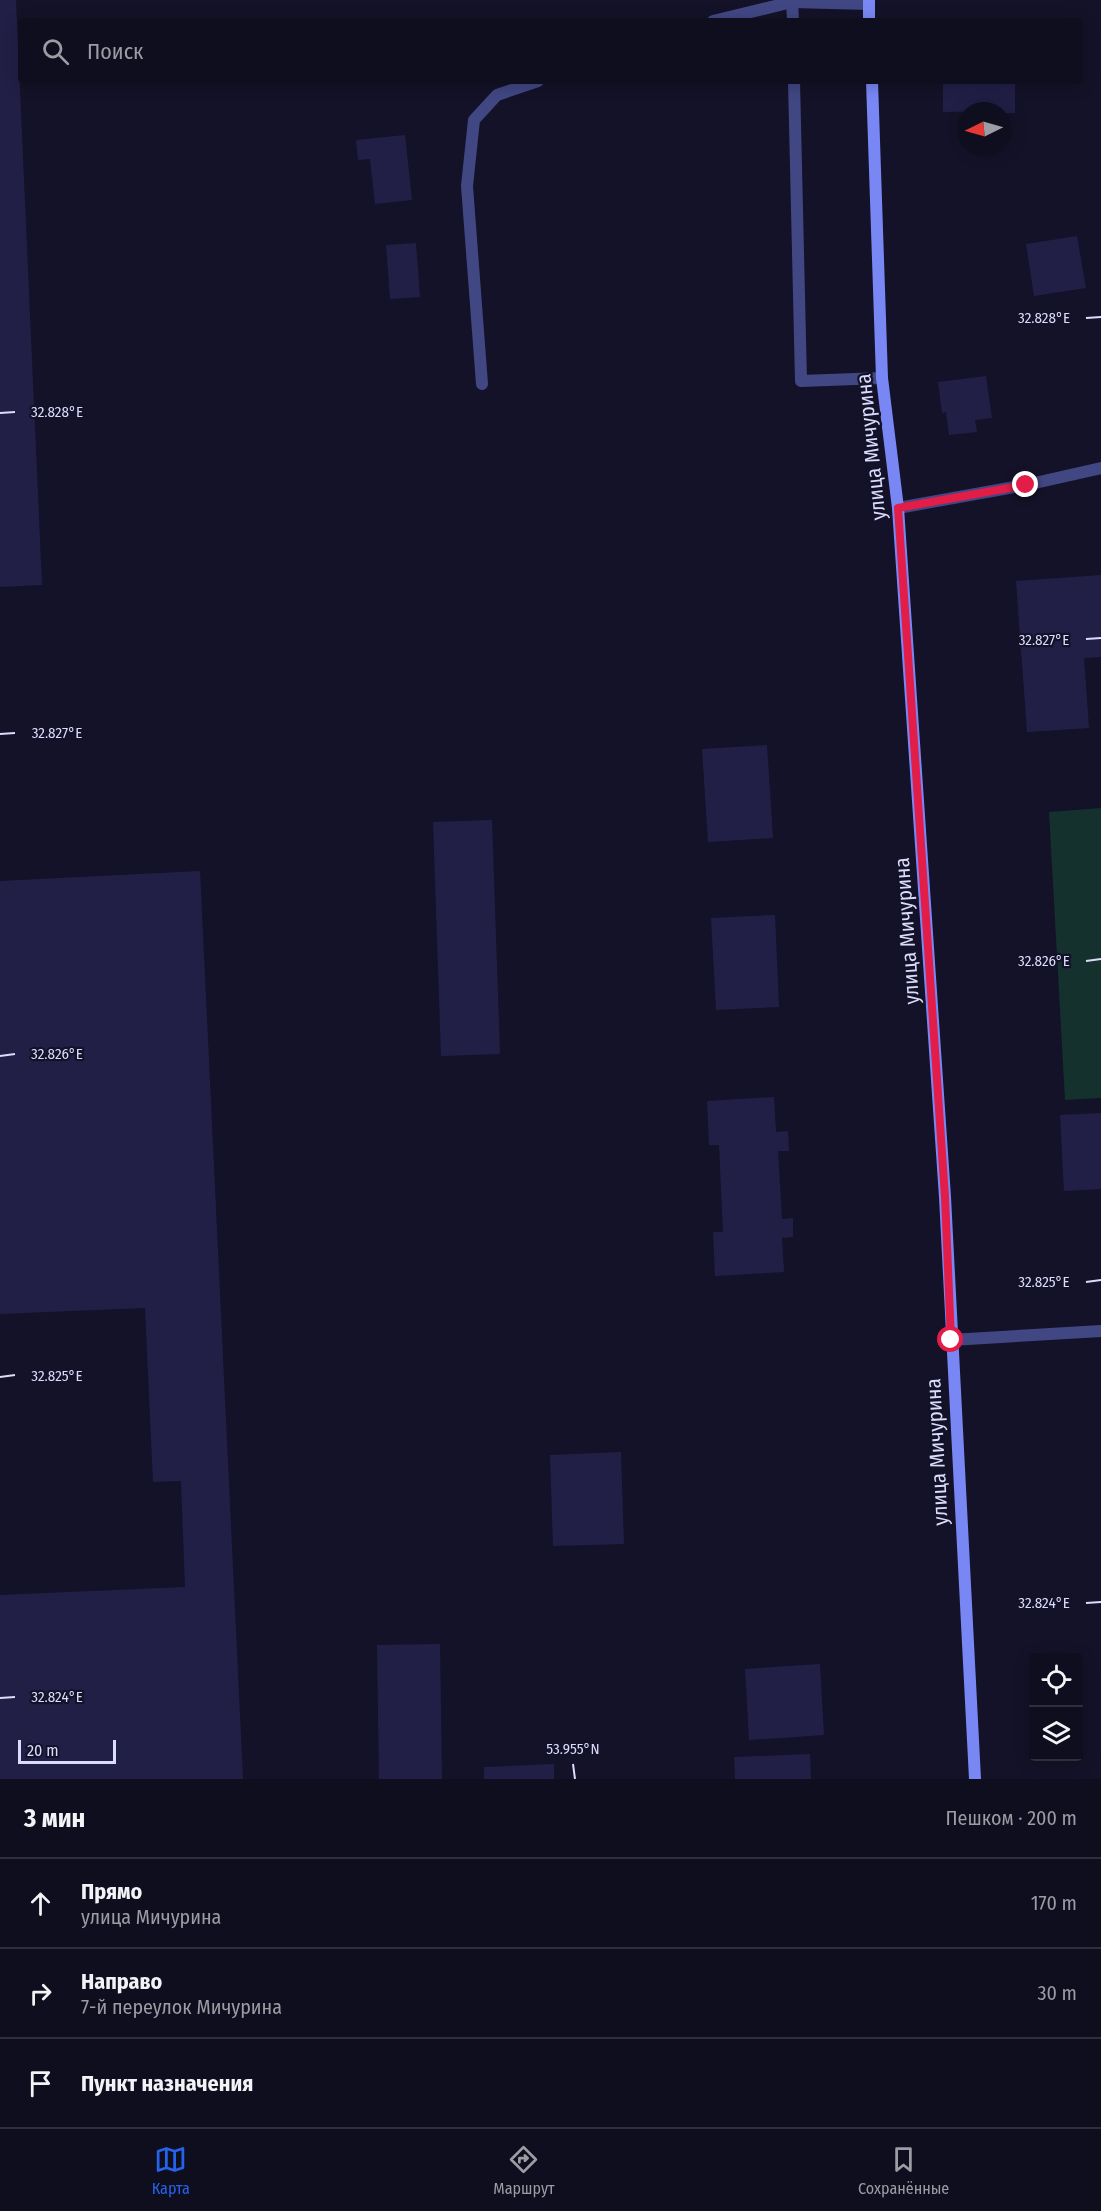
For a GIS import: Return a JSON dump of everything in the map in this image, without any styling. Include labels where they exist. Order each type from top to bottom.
[{"type":"main road","points":[[869,2],[869,18]]},
{"type":"main road","name":"улица Мичурина","points":[[872,84],[882,378],[898,508],[945,1197],[975,1779]]},
{"type":"street","points":[[725,18],[792,1],[869,2]]},
{"type":"street","points":[[792,1],[793,18]]},
{"type":"street","points":[[482,384],[467,186],[474,120],[497,95],[529,84]]},
{"type":"street","points":[[794,84],[801,381],[882,378]]},
{"type":"street","points":[[898,508],[1026,485],[1101,468]]},
{"type":"street","points":[[951,1340],[1101,1331]]},
{"type":"green space","points":[[1101,808],[1101,1098],[1065,1100],[1049,812]]},
{"type":"building","points":[[0,0],[16,0],[42,585],[0,587]]},
{"type":"building","points":[[943,84],[1015,84],[1015,113],[1011,113],[1011,102],[957,102],[957,112],[943,112]]},
{"type":"building","points":[[405,135],[412,200],[375,204],[370,159],[358,160],[356,140]]},
{"type":"building","points":[[1077,236],[1086,288],[1034,296],[1026,244]]},
{"type":"building","points":[[416,243],[420,297],[390,299],[386,245]]},
{"type":"building","points":[[986,376],[992,418],[975,420],[977,432],[949,435],[946,412],[942,413],[938,382]]},
{"type":"building","points":[[1101,575],[1101,657],[1084,658],[1089,728],[1027,732],[1016,581]]},
{"type":"building","points":[[767,745],[773,838],[708,842],[702,749]]},
{"type":"building","points":[[492,820],[500,1054],[441,1056],[433,822]]},
{"type":"building","points":[[200,871],[243,1779],[0,1779],[0,1595],[185,1587],[181,1481],[153,1482],[145,1308],[0,1314],[0,881]]},
{"type":"building","points":[[775,915],[779,1007],[716,1010],[711,918]]},
{"type":"building","points":[[774,1097],[776,1132],[788,1131],[789,1151],[778,1151],[782,1219],[793,1218],[793,1237],[782,1238],[784,1272],[715,1276],[713,1232],[723,1232],[719,1145],[709,1145],[707,1101]]},
{"type":"building","points":[[1101,1113],[1101,1189],[1064,1191],[1060,1115]]},
{"type":"building","points":[[621,1452],[624,1544],[553,1546],[550,1455]]},
{"type":"building","points":[[440,1644],[442,1779],[379,1779],[377,1645]]},
{"type":"building","points":[[820,1664],[824,1735],[749,1740],[745,1669]]},
{"type":"building","points":[[810,1754],[811,1779],[735,1779],[734,1757]]},
{"type":"building","points":[[554,1764],[554,1779],[484,1779],[484,1767]]},
{"type":"route","points":[[951,1340],[945,1197],[898,508],[1026,485]]}]
